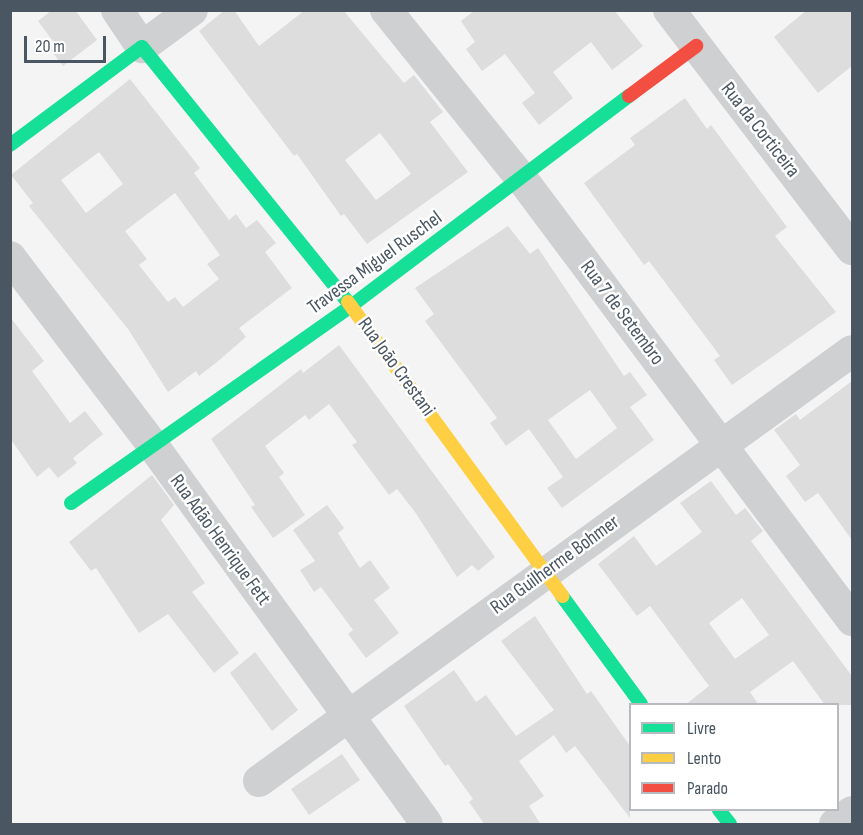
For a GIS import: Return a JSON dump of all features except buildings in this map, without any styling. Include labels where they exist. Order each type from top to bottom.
[{"type":"street","name":"Rua João Crestani","points":[[117,10],[142,47],[351,306],[640,703]]},
{"type":"street","points":[[10,145],[192,10]]},
{"type":"street","name":"Rua 7 de Setembro","points":[[386,10],[522,179],[852,620]]},
{"type":"street","name":"Rua da Corticeira","points":[[669,10],[852,249]]},
{"type":"street","name":"Travessa Miguel Ruschel","points":[[71,503],[151,443],[351,306],[696,46]]},
{"type":"street","name":"Rua Adão Henrique Fett","points":[[10,257],[151,443],[427,825]]},
{"type":"street","name":"Rua Guilherme Bohmer","points":[[259,781],[852,351]]},
{"type":"street","points":[[720,811],[730,825]]},
{"type":"street","points":[[835,825],[852,812]]},
{"type":"traffic: fast","points":[[10,145],[142,47],[348,302]]},
{"type":"traffic: fast","points":[[71,503],[351,306],[629,96]]},
{"type":"traffic: fast","points":[[562,596],[640,703]]},
{"type":"traffic: fast","points":[[720,811],[730,824]]},
{"type":"traffic: slow","points":[[348,302],[562,596]]},
{"type":"traffic: jam","points":[[629,96],[696,46]]}]
